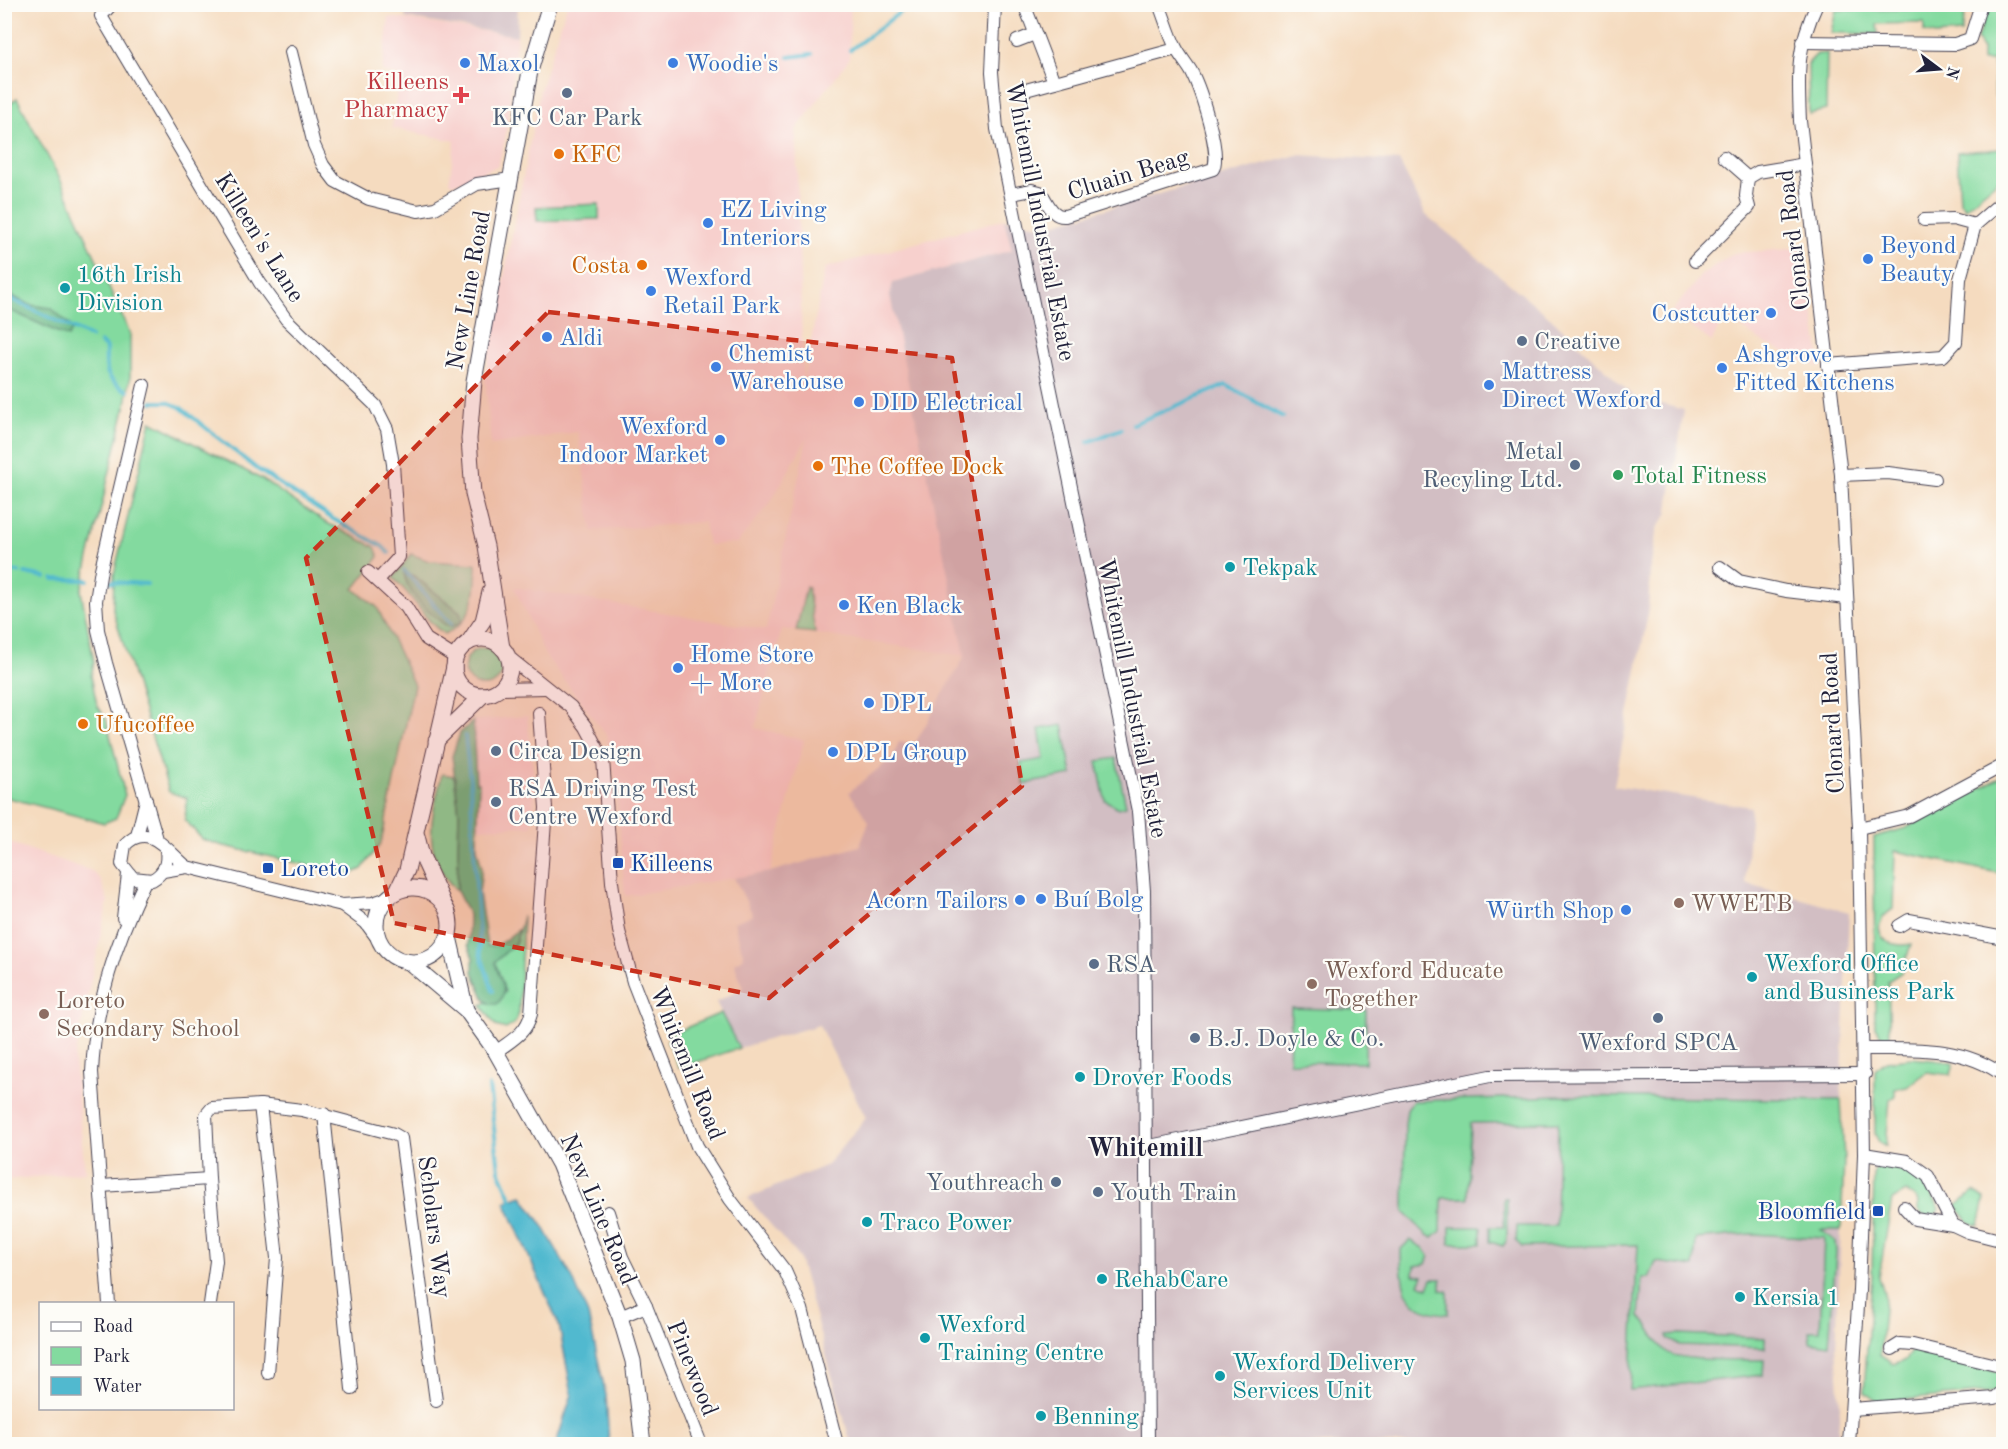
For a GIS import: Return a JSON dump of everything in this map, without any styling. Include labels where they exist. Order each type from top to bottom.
[{"type":"main road","name":"New Line Road","points":[[505,652],[473,494],[469,439],[474,381],[530,71],[550,4]]},
{"type":"main road","name":"New Line Road","points":[[468,643],[483,621],[492,586]]},
{"type":"main road","points":[[417,832],[422,856],[449,911],[451,924],[449,937],[443,948],[433,957],[409,962],[387,952],[376,930],[377,917],[407,870],[417,832],[436,741],[455,662],[468,643],[486,640],[505,652],[509,674],[500,689],[483,695],[436,741]]},
{"type":"main road","points":[[455,662],[460,684],[475,694],[483,695]]},
{"type":"main road","points":[[392,894],[420,888],[432,892],[442,900]]},
{"type":"main road","name":"New Line Road","points":[[449,937],[466,1010]]},
{"type":"main road","name":"New Line Road","points":[[409,962],[466,1010],[496,1052],[559,1164],[620,1317],[633,1361],[643,1444]]},
{"type":"street","name":"Killeen's Lane","points":[[112,4],[101,16],[260,283],[286,319],[327,362],[375,405],[387,429],[393,464],[399,557],[373,576],[406,607],[426,639],[455,662]]},
{"type":"street","name":"Whitemill Industrial Estate","points":[[995,4],[993,83],[997,129],[1138,812],[1144,891],[1148,1444]]},
{"type":"street","points":[[1024,4],[1054,82]]},
{"type":"street","name":"Cluain Beag","points":[[1011,194],[1032,190],[1040,192],[1054,213],[1065,216],[1213,169],[1216,163],[1216,151],[1192,73],[1176,49],[1159,4]]},
{"type":"street","name":"Clonard Road","points":[[1818,4],[1802,42],[1797,65],[1800,120],[1841,475],[1860,828],[1865,1074],[1864,1154],[1849,1444]]},
{"type":"street","points":[[1802,42],[1955,44],[1970,39],[1981,4]]},
{"type":"street","points":[[1017,40],[1035,34]]},
{"type":"street","points":[[1022,91],[1176,49]]},
{"type":"street","points":[[291,52],[314,145],[323,165],[335,181],[369,199],[418,211],[435,208],[477,184],[511,179]]},
{"type":"street","points":[[1724,157],[1748,178]]},
{"type":"street","points":[[1748,178],[1758,172],[1805,164]]},
{"type":"street","points":[[1695,261],[1755,209],[1746,196],[1748,178]]},
{"type":"street","points":[[1828,365],[1943,356],[1956,342],[1960,279],[1975,225],[2004,200]]},
{"type":"street","points":[[1924,220],[1953,219],[1975,225]]},
{"type":"street","points":[[144,386],[101,569],[96,601],[98,630],[158,839],[166,850],[187,867]]},
{"type":"street","points":[[1841,475],[1888,473],[1935,479]]},
{"type":"street","points":[[1720,567],[1738,581],[1786,591],[1846,598]]},
{"type":"street","name":"Whitemill Road","points":[[505,652],[571,707],[586,727],[603,759],[612,882],[619,931],[633,982],[697,1146],[730,1200],[780,1263],[802,1309],[837,1444]]},
{"type":"street","points":[[500,689],[546,688]]},
{"type":"street","points":[[496,1052],[522,1034],[531,1014],[546,808],[539,713]]},
{"type":"street","points":[[1860,828],[1908,816],[2004,765]]},
{"type":"street","points":[[136,836],[146,800]]},
{"type":"street","points":[[158,839],[144,835],[136,836],[125,845],[122,852],[122,864],[128,874],[145,881],[152,880],[163,871],[166,864],[166,850]]},
{"type":"street","points":[[163,871],[187,867],[342,905],[373,903],[392,894]]},
{"type":"street","points":[[122,930],[128,874]]},
{"type":"street","points":[[109,1302],[92,1072],[93,1051],[97,1015],[122,930],[145,881]]},
{"type":"street","points":[[342,905],[366,924],[380,942]]},
{"type":"street","points":[[1899,926],[1909,920],[2004,938]]},
{"type":"street","points":[[1863,1049],[1945,1052],[1971,1057],[2004,1076]]},
{"type":"street","points":[[1145,1147],[1490,1076],[1865,1074]]},
{"type":"street","points":[[260,1105],[277,1258],[268,1373]]},
{"type":"street","name":"Scholars Way","points":[[210,1302],[216,1261],[206,1111],[212,1108],[260,1105],[324,1114],[394,1134],[401,1138],[436,1401]]},
{"type":"street","points":[[324,1114],[352,1389]]},
{"type":"street","points":[[1864,1154],[1907,1161],[1928,1176],[1953,1225]]},
{"type":"street","points":[[101,1186],[209,1179]]},
{"type":"street","points":[[1904,1207],[1915,1219],[1953,1225],[1968,1232],[2004,1241]]},
{"type":"street","name":"Pinewood","points":[[608,1212],[622,1257],[646,1306],[701,1444]]},
{"type":"street","name":"Pinewood","points":[[620,1317],[646,1306]]},
{"type":"street","points":[[1892,1349],[1900,1344],[1913,1345],[2004,1367]]},
{"type":"street","points":[[1852,1409],[1995,1398],[2004,1390]]},
{"type":"highlighted area","points":[[548,312],[952,358],[1022,786],[769,998],[394,923],[306,558]]},
{"type":"shaded area","points":[[407,5],[518,5],[517,36],[405,18]]},
{"type":"shaded area","points":[[567,5],[851,5],[849,59],[796,130],[803,382],[825,268],[1004,219],[1012,250],[893,283],[890,295],[966,656],[782,629],[755,728],[804,740],[770,872],[625,896],[616,783],[607,736],[545,655],[514,587],[766,630],[807,438],[769,505],[737,543],[708,545],[704,522],[592,531],[578,432],[491,445],[485,375],[540,90]]},
{"type":"shaded area","points":[[389,17],[517,36],[505,140],[498,166],[454,184],[449,183],[455,141],[392,128],[399,75],[382,72]]},
{"type":"shaded area","points":[[1297,155],[1399,161],[1426,215],[1551,318],[1634,397],[1684,410],[1667,515],[1657,528],[1650,570],[1648,614],[1614,786],[1751,807],[1745,883],[1849,912],[1841,1100],[1844,1160],[1836,1346],[1840,1406],[1837,1444],[851,1444],[799,1258],[748,1198],[827,1165],[866,1118],[819,1025],[739,1048],[716,1002],[743,988],[734,963],[744,957],[734,922],[753,915],[734,878],[770,872],[860,846],[869,822],[849,792],[893,757],[899,742],[914,745],[965,656],[890,295],[893,283],[1012,250],[1004,219],[1046,226]]},
{"type":"shaded area","points":[[1805,248],[1821,368],[1762,342],[1724,316],[1712,342],[1671,313],[1702,274],[1734,253]]},
{"type":"shaded area","points":[[527,716],[535,790],[532,826],[479,828],[479,783],[476,783],[474,771],[473,721]]},
{"type":"shaded area","name":"Loreto Secondary School","points":[[5,841],[92,871],[100,879],[108,901],[74,1059],[85,1172],[5,1180]]},
{"type":"green space","points":[[1994,8],[2003,10],[2003,96],[1995,96],[1994,61],[1982,61],[1982,49],[1977,39],[1987,10]]},
{"type":"green space","points":[[1966,9],[1961,33],[1935,35],[1924,32],[1924,23],[1877,24],[1878,34],[1831,33],[1836,10]]},
{"type":"green space","points":[[1827,53],[1826,110],[1809,114],[1808,63],[1817,54]]},
{"type":"green space","points":[[17,98],[62,183],[130,334],[130,380],[126,404],[81,591],[94,662],[91,676],[97,705],[106,719],[125,795],[116,818],[104,823],[5,797],[4,108]]},
{"type":"green space","points":[[2003,149],[2003,176],[1965,208],[1960,202],[1957,152]]},
{"type":"green space","points":[[599,204],[599,219],[537,221],[536,207]]},
{"type":"green space","points":[[4,292],[30,305],[51,308],[73,328],[68,337],[5,308]]},
{"type":"green space","points":[[151,421],[263,480],[325,522],[375,547],[379,557],[354,589],[377,607],[414,685],[381,843],[362,869],[349,875],[202,839],[185,820],[187,798],[169,792],[113,610],[114,574]]},
{"type":"green space","points":[[411,554],[429,561],[476,564],[476,584],[472,605],[462,622],[444,634],[436,628],[393,578]]},
{"type":"green space","points":[[404,572],[414,576],[460,612],[462,620],[459,624],[448,627],[427,610],[409,588]]},
{"type":"green space","points":[[806,587],[808,588],[815,633],[796,631]]},
{"type":"green space","points":[[484,648],[497,654],[503,667],[497,680],[484,686],[471,680],[465,667],[471,654]]},
{"type":"green space","points":[[473,721],[476,783],[479,783],[477,848],[482,868],[479,893],[487,946],[498,945],[519,929],[516,942],[495,962],[504,989],[497,1004],[490,1004],[485,1000],[473,972],[473,958],[468,945],[469,915],[457,891],[459,812],[452,756],[460,733]]},
{"type":"green space","points":[[1063,725],[1072,775],[1024,784],[1021,763],[1044,759],[1039,729]]},
{"type":"green space","points":[[1116,758],[1126,806],[1118,808],[1105,800],[1097,761]]},
{"type":"green space","points":[[442,774],[454,776],[459,812],[457,891],[445,877],[433,850],[432,821]]},
{"type":"green space","points":[[2003,776],[2003,874],[1895,851],[1893,909],[1885,915],[1879,929],[1885,940],[1901,945],[1911,944],[1902,972],[1888,981],[1890,1040],[1883,1038],[1875,1027],[1874,837],[1906,828]]},
{"type":"green space","points":[[523,916],[519,1013],[515,1023],[506,1029],[496,1026],[481,1005],[487,1002],[490,1004],[505,992],[495,962],[516,942]]},
{"type":"green space","points":[[1291,1008],[1366,1010],[1365,1063],[1289,1062]]},
{"type":"green space","points":[[721,1013],[739,1048],[679,1068],[667,1041],[671,1034]]},
{"type":"green space","points":[[1911,1058],[1954,1062],[1951,1075],[1927,1072],[1907,1087],[1895,1089],[1895,1098],[1890,1099],[1886,1146],[1879,1142],[1875,1134],[1875,1070],[1886,1061]]},
{"type":"green space","points":[[1562,1096],[1841,1100],[1844,1160],[1841,1230],[1821,1230],[1835,1241],[1836,1252],[1829,1345],[1810,1342],[1809,1331],[1820,1331],[1824,1238],[1751,1234],[1696,1239],[1694,1267],[1656,1262],[1649,1278],[1642,1278],[1639,1317],[1667,1352],[1698,1359],[1764,1360],[1763,1375],[1630,1390],[1638,1245],[1522,1247],[1516,1241],[1517,1226],[1556,1226],[1558,1122],[1471,1123],[1468,1198],[1442,1198],[1441,1231],[1433,1238],[1404,1212],[1405,1124],[1407,1110],[1413,1101]]},
{"type":"green space","points":[[1883,1164],[1894,1164],[1911,1171],[1924,1184],[1940,1209],[1933,1217],[1923,1215],[1918,1210],[1916,1198],[1906,1192],[1892,1200],[1879,1277],[1885,1297],[1880,1355],[1893,1364],[1905,1360],[1912,1350],[2002,1373],[2003,1384],[1993,1392],[1878,1402],[1864,1392],[1872,1276],[1874,1171]]},
{"type":"green space","points":[[1974,1192],[1985,1199],[1979,1226],[1969,1222],[1956,1206]]},
{"type":"green space","points":[[1504,1198],[1507,1198],[1507,1240],[1503,1246],[1490,1242],[1490,1227],[1504,1227]]},
{"type":"green space","points":[[1450,1227],[1481,1227],[1481,1244],[1450,1244]]},
{"type":"green space","points":[[1410,1240],[1424,1248],[1429,1256],[1426,1264],[1415,1266],[1414,1275],[1423,1276],[1419,1284],[1428,1288],[1432,1279],[1441,1279],[1441,1290],[1448,1291],[1448,1314],[1422,1308],[1413,1303],[1408,1295],[1402,1275],[1401,1249]]},
{"type":"green space","points":[[1667,1335],[1765,1338],[1765,1348],[1680,1345],[1668,1339]]},
{"type":"water","points":[[522,1196],[543,1226],[572,1277],[588,1315],[606,1395],[609,1444],[556,1444],[572,1394],[559,1325],[505,1202]]},
{"type":"waterway","points":[[850,50],[911,4]]},
{"type":"waterway","points":[[789,57],[812,54]]},
{"type":"waterway","points":[[4,296],[91,337]]},
{"type":"waterway","points":[[100,342],[106,348],[108,374],[115,383],[128,391]]},
{"type":"waterway","points":[[1133,424],[1226,385],[1283,417]]},
{"type":"waterway","points":[[152,402],[167,402],[180,407],[257,469],[333,519],[382,546],[389,553]]},
{"type":"waterway","points":[[1088,442],[1121,429]]},
{"type":"waterway","points":[[404,570],[451,624]]},
{"type":"waterway","points":[[4,571],[19,572]]},
{"type":"waterway","points":[[25,573],[45,577]]},
{"type":"waterway","points":[[53,579],[88,580]]},
{"type":"waterway","points":[[110,582],[147,584]]},
{"type":"waterway","points":[[465,736],[470,780],[480,953],[493,991]]},
{"type":"waterway","points":[[489,1086],[499,1170],[513,1202]]},
{"type":"place","name":"Maxol","points":[[465,63]]},
{"type":"place","name":"Woodie's","points":[[673,63]]},
{"type":"place","name":"KFC Car Park","points":[[567,93]]},
{"type":"place","name":"Killeens Pharmacy","points":[[461,95]]},
{"type":"place","name":"KFC","points":[[559,154]]},
{"type":"place","name":"EZ Living Interiors","points":[[708,223]]},
{"type":"place","name":"Beyond Beauty","points":[[1868,259]]},
{"type":"place","name":"Costa","points":[[642,265]]},
{"type":"place","name":"16th Irish Division","points":[[65,288]]},
{"type":"place","name":"Wexford Retail Park","points":[[651,291]]},
{"type":"place","name":"Costcutter","points":[[1771,313]]},
{"type":"place","name":"Aldi","points":[[547,337]]},
{"type":"place","name":"Creative","points":[[1522,341]]},
{"type":"place","name":"Chemist Warehouse","points":[[716,367]]},
{"type":"place","name":"Ashgrove Fitted Kitchens","points":[[1722,368]]},
{"type":"place","name":"Mattress Direct Wexford","points":[[1489,385]]},
{"type":"place","name":"DID Electrical","points":[[859,402]]},
{"type":"place","name":"Wexford Indoor Market","points":[[720,440]]},
{"type":"place","name":"Metal Recyling Ltd.","points":[[1575,465]]},
{"type":"place","name":"The Coffee Dock","points":[[818,466]]},
{"type":"place","name":"Total Fitness","points":[[1618,475]]},
{"type":"place","name":"Tekpak","points":[[1230,567]]},
{"type":"place","name":"Ken Black","points":[[844,605]]},
{"type":"place","name":"Home Store + More","points":[[678,668]]},
{"type":"place","name":"DPL","points":[[869,703]]},
{"type":"place","name":"Ufucoffee","points":[[83,724]]},
{"type":"place","name":"Circa Design","points":[[496,751]]},
{"type":"place","name":"DPL Group","points":[[833,752]]},
{"type":"place","name":"RSA Driving Test Centre Wexford","points":[[496,802]]},
{"type":"place","name":"Killeens","points":[[618,863]]},
{"type":"place","name":"Loreto","points":[[268,868]]},
{"type":"place","name":"Buí Bolg","points":[[1041,899]]},
{"type":"place","name":"Acorn Tailors","points":[[1020,900]]},
{"type":"place","name":"WWETB","points":[[1679,903]]},
{"type":"place","name":"Würth Shop","points":[[1626,910]]},
{"type":"place","name":"RSA","points":[[1094,964]]},
{"type":"place","name":"Wexford Office and Business Park","points":[[1752,977]]},
{"type":"place","name":"Wexford Educate Together","points":[[1312,984]]},
{"type":"place","name":"Loreto Secondary School","points":[[44,1014]]},
{"type":"place","name":"Wexford SPCA","points":[[1658,1018]]},
{"type":"place","name":"B.J. Doyle & Co.","points":[[1195,1038]]},
{"type":"place","name":"Drover Foods","points":[[1080,1077]]},
{"type":"place","name":"Youthreach","points":[[1056,1182]]},
{"type":"place","name":"Youth Train","points":[[1098,1192]]},
{"type":"place","name":"Bloomfield","points":[[1878,1211]]},
{"type":"place","name":"Traco Power","points":[[867,1222]]},
{"type":"place","name":"RehabCare","points":[[1102,1279]]},
{"type":"place","name":"Kersia 1","points":[[1740,1297]]},
{"type":"place","name":"Wexford Training Centre","points":[[925,1338]]},
{"type":"place","name":"Wexford Delivery Services Unit","points":[[1220,1376]]},
{"type":"place","name":"Benning","points":[[1041,1416]]},
{"type":"district","name":"Whitemill","points":[[1145,1147]]}]
